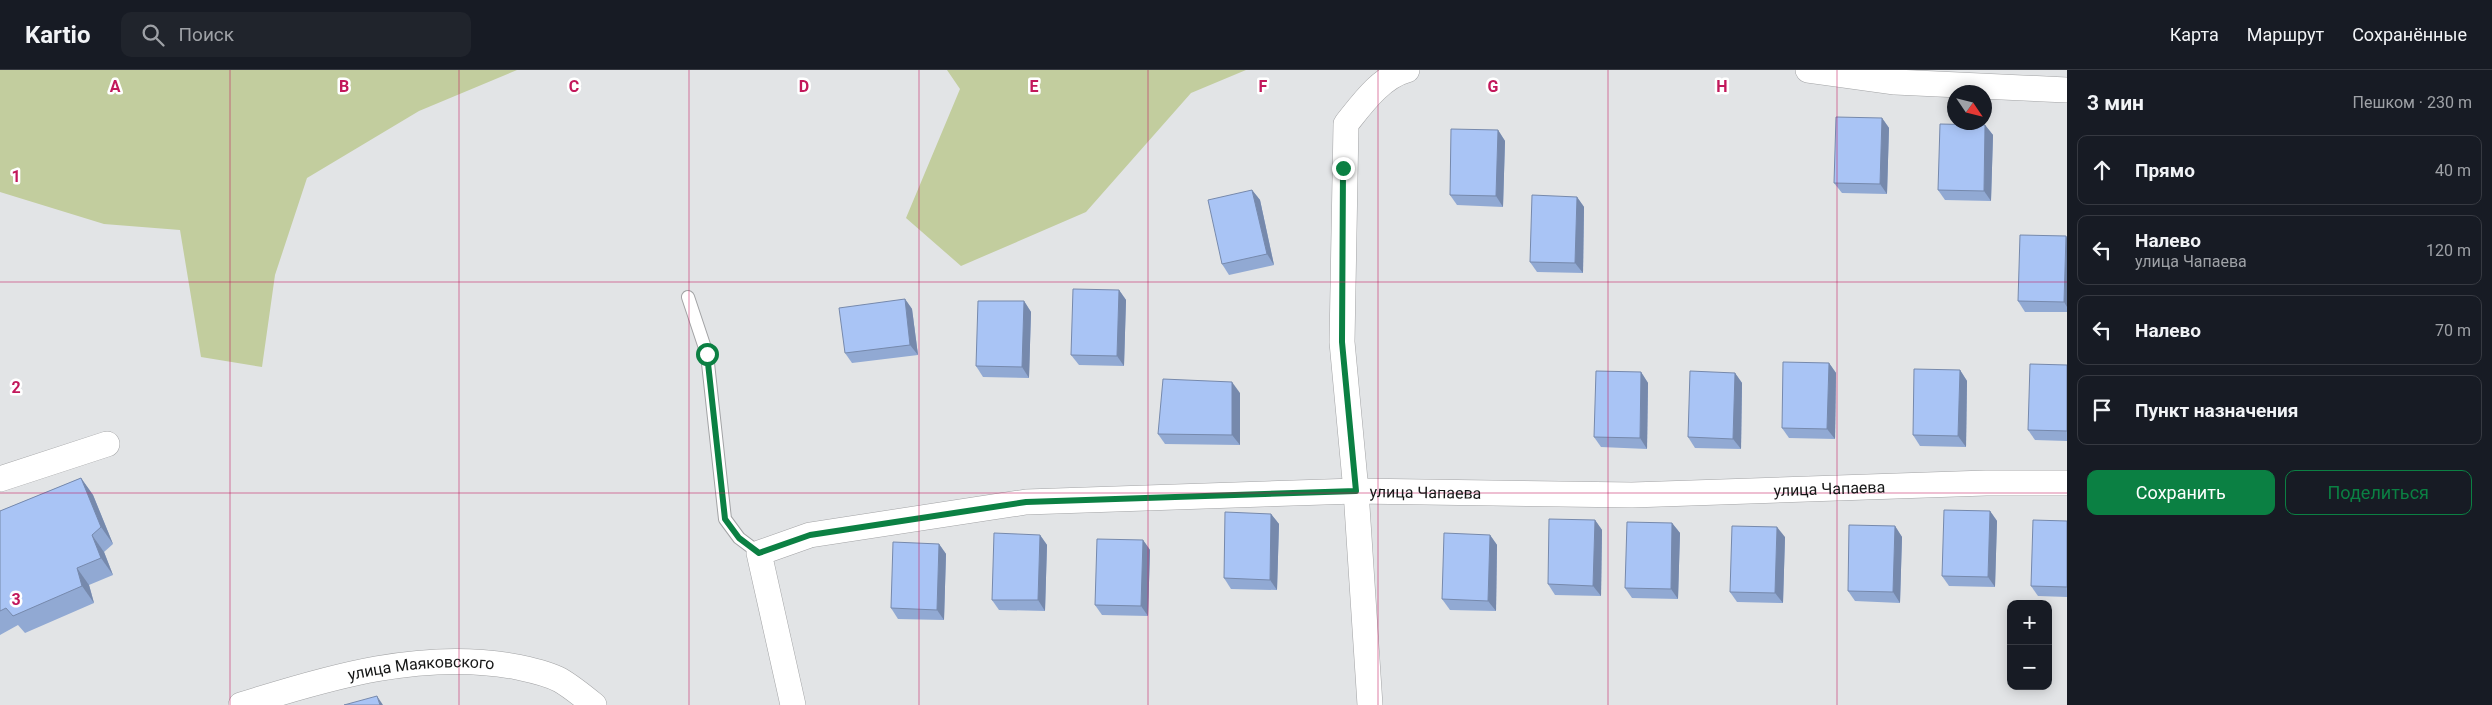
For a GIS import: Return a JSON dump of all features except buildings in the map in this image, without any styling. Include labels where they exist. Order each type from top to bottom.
[{"type":"street","points":[[1370,705],[1356,491],[1342,342],[1346,124],[1374,91],[1396,73],[1407,70]]},
{"type":"street","points":[[1808,70],[1895,82],[2067,90]]},
{"type":"street","points":[[0,479],[107,444]]},
{"type":"street","name":"улица Чапаева","points":[[759,553],[810,535],[1026,502],[1356,491],[1632,495],[1986,483],[2067,483]]},
{"type":"street","points":[[759,553],[793,705]]},
{"type":"street","name":"улица Маяковского","points":[[241,705],[312,682],[375,668],[484,662],[533,670],[559,679],[594,705]]},
{"type":"lane","points":[[688,297],[707,354],[725,519],[739,538],[759,553]]},
{"type":"green space","points":[[0,70],[517,70],[419,111],[307,178],[275,275],[262,367],[201,357],[180,230],[104,224],[0,192]]},
{"type":"green space","points":[[947,70],[1246,70],[1191,93],[1086,212],[961,266],[906,218],[960,89]]},
{"type":"route","points":[[707,354],[725,519],[739,538],[759,553],[810,535],[1026,502],[1356,491],[1342,342],[1343,168]]}]
